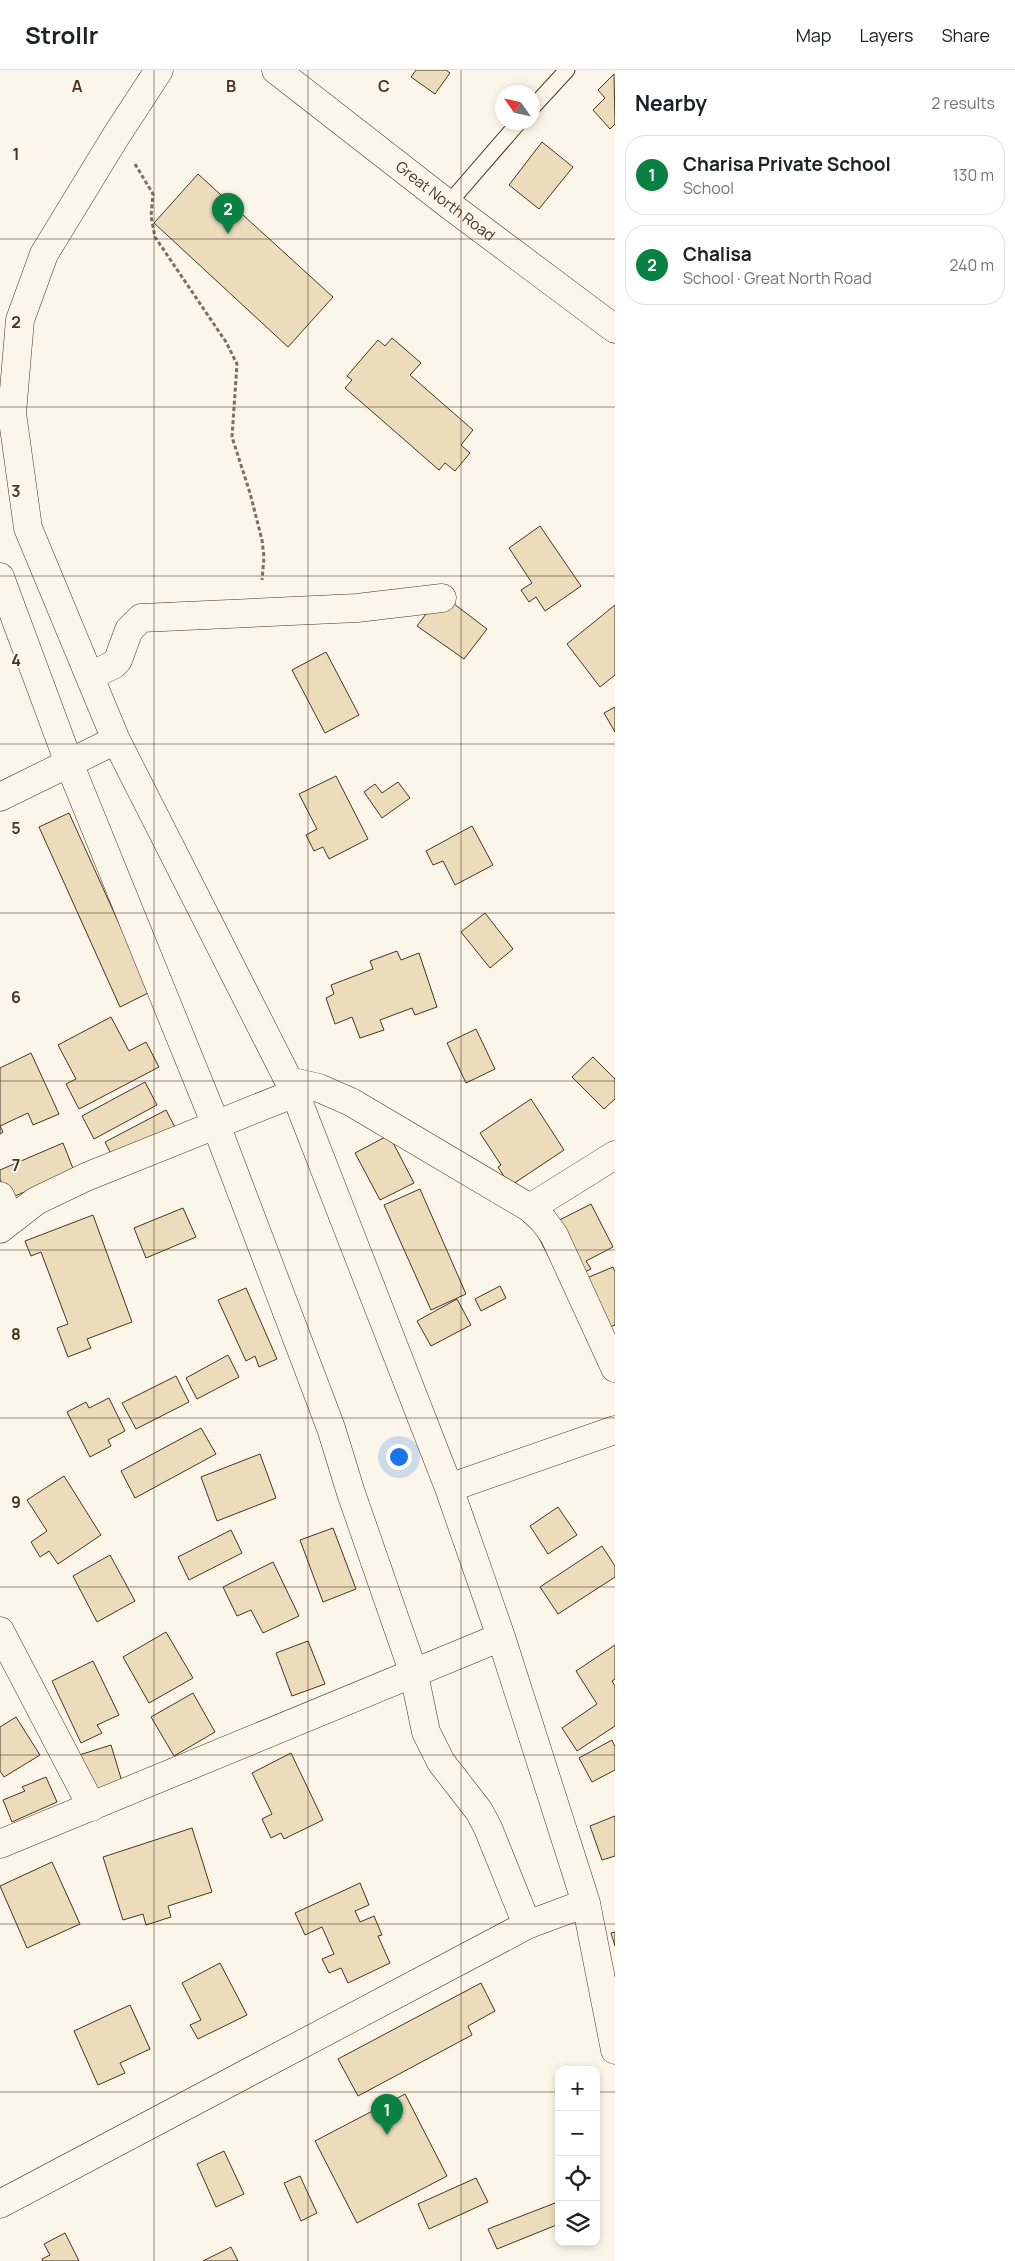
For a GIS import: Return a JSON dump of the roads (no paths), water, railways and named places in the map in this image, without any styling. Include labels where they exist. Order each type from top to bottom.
[{"type":"main road","points":[[159,70],[44,254],[20,320],[12,412],[28,528],[116,740],[292,1087],[449,1488],[501,1637],[586,1903],[608,1980],[615,2050]]},
{"type":"main road","name":"Great North Road","points":[[276,70],[448,204],[615,329]]},
{"type":"main road","points":[[0,577],[70,763],[216,1125],[332,1428],[351,1493],[414,1674],[430,1743],[441,1762],[479,1811],[488,1828],[527,1925]]},
{"type":"main road","points":[[90,676],[113,665],[118,660],[129,630],[141,618],[357,608],[442,598]]},
{"type":"main road","points":[[0,797],[116,740]]},
{"type":"main road","points":[[4,1215],[86,1177],[216,1125],[292,1087],[319,1088],[351,1102],[530,1208],[543,1220],[554,1235],[615,1368]]},
{"type":"main road","points":[[530,1208],[615,1154]]},
{"type":"main road","points":[[449,1488],[615,1430]]},
{"type":"main road","points":[[0,1631],[92,1807]]},
{"type":"main road","points":[[0,1844],[501,1637]]},
{"type":"main road","points":[[0,2204],[527,1925],[586,1903]]},
{"type":"lane","points":[[540,99],[567,70]]},
{"type":"lane","points":[[448,204],[512,130]]},
{"type":"place","name":"Chalisa","points":[[228,234]]},
{"type":"place","name":"Charisa Private School","points":[[387,2135]]}]
